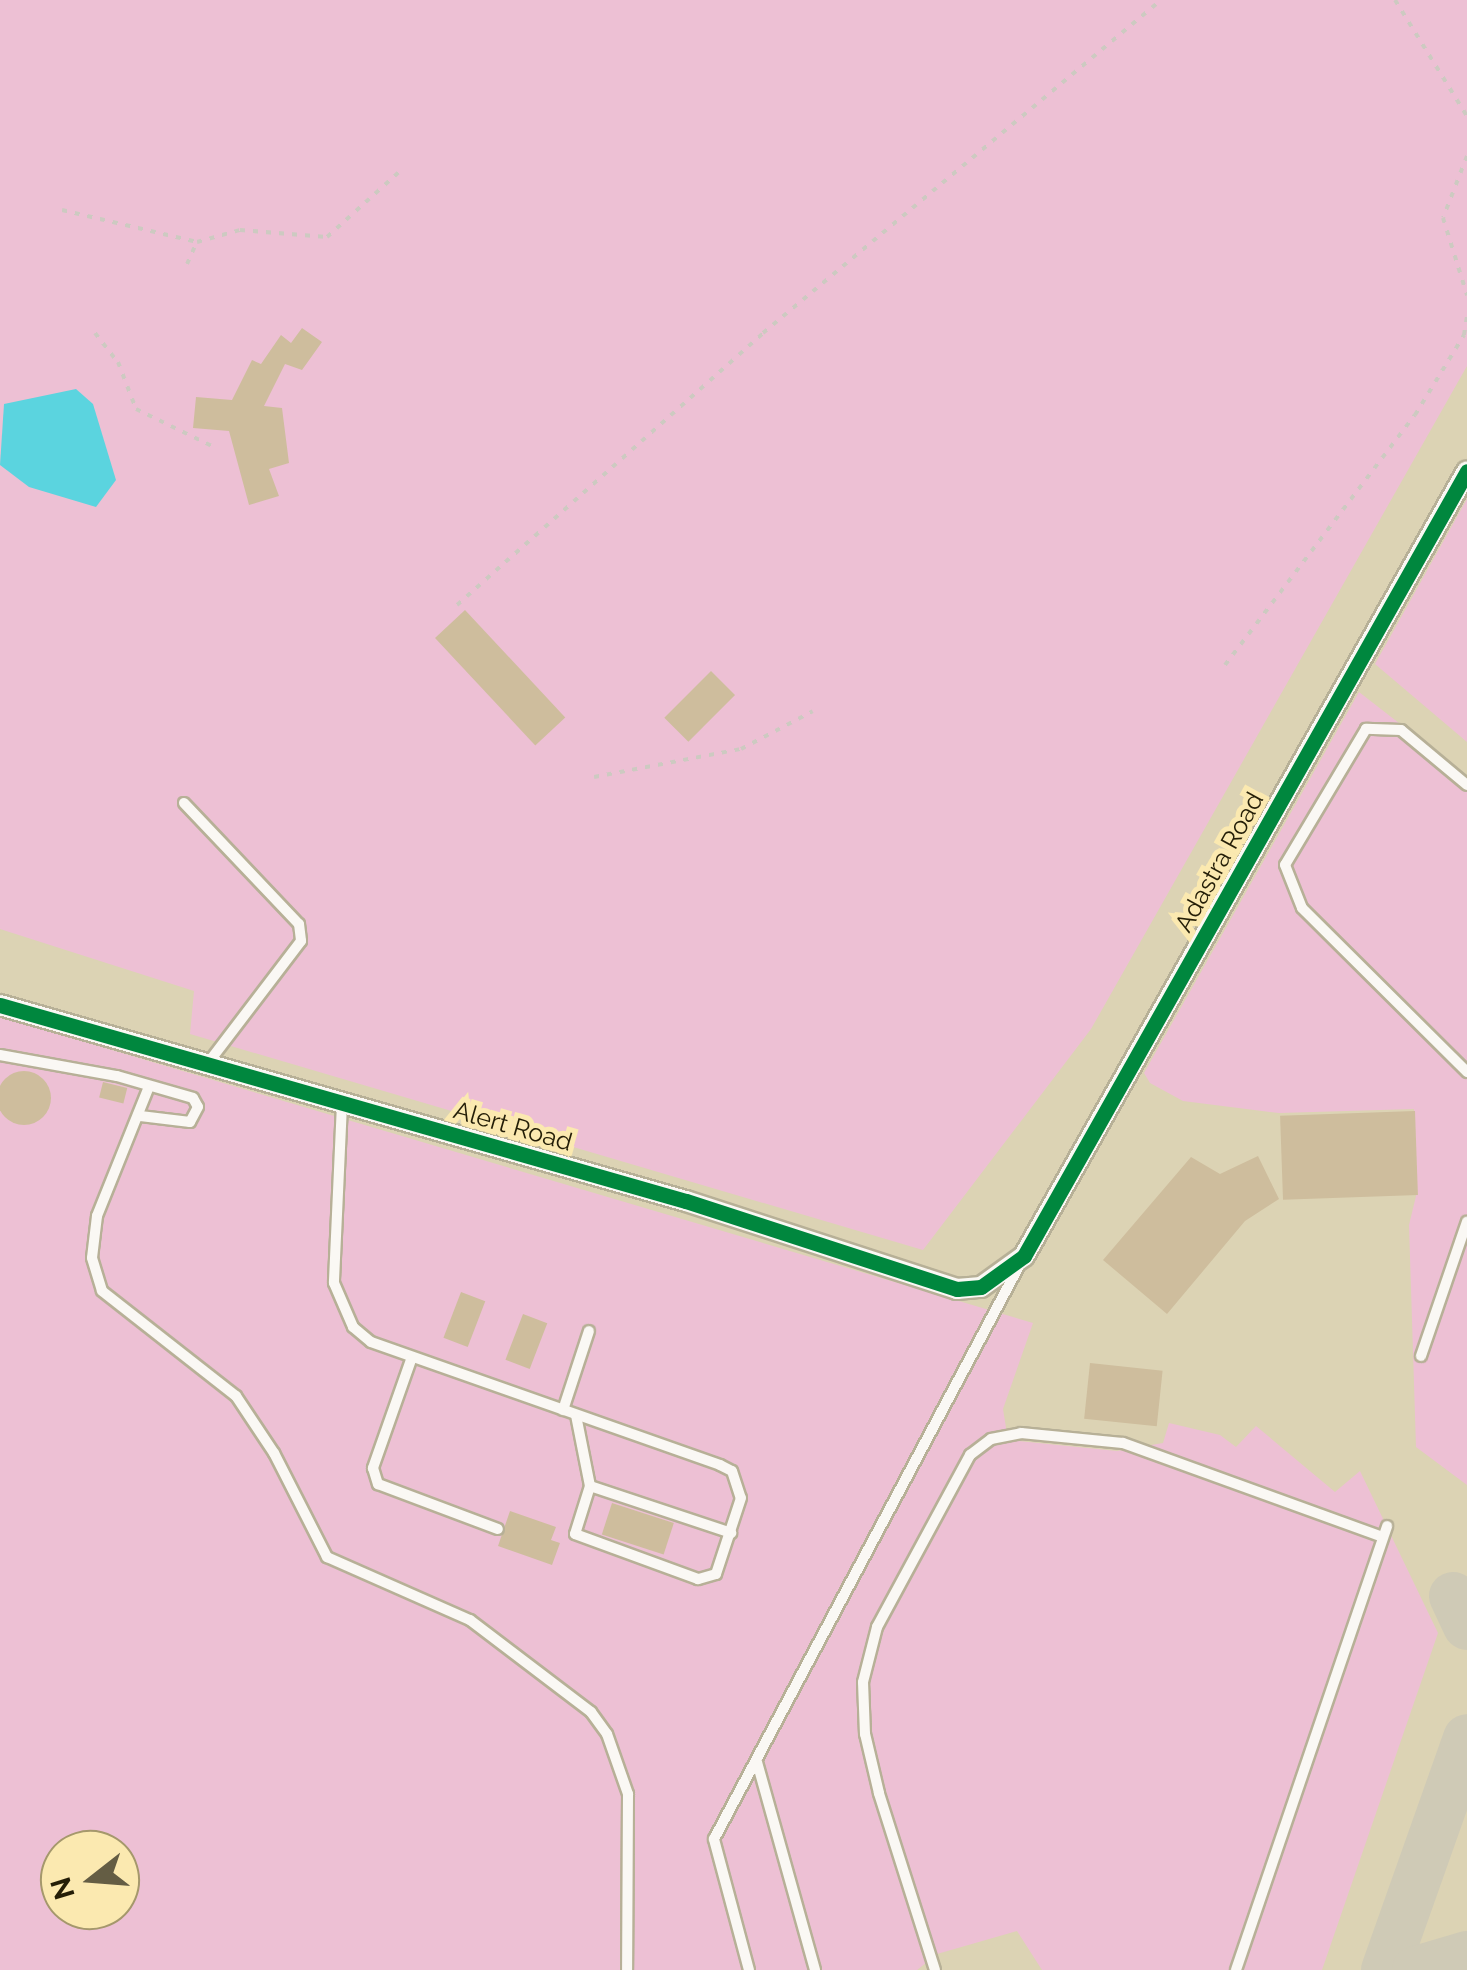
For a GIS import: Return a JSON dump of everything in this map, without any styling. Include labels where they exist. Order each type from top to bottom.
[{"type":"street","name":"Adastra Road","points":[[1008,1273],[1024,1256],[1467,471]]},
{"type":"street","name":"Alert Road","points":[[0,1005],[686,1201],[957,1290],[1008,1273]]},
{"type":"lane","points":[[1467,784],[1401,730],[1366,729],[1286,865],[1302,908],[1467,1072]]},
{"type":"lane","points":[[184,803],[299,924],[301,941],[205,1066]]},
{"type":"lane","points":[[0,1055],[85,1068],[148,1089],[193,1098],[198,1114],[190,1122],[140,1116]]},
{"type":"lane","points":[[148,1089],[97,1216],[92,1258],[102,1292],[236,1396],[274,1452],[327,1557],[470,1620],[591,1712],[607,1734],[628,1794],[627,1970]]},
{"type":"lane","points":[[342,1102],[336,1294],[353,1327],[372,1342],[576,1414],[732,1471],[742,1489],[720,1569],[698,1579],[575,1534],[590,1486],[576,1414]]},
{"type":"lane","points":[[1421,1356],[1467,1222]]},
{"type":"lane","points":[[748,1970],[714,1839],[1024,1256]]},
{"type":"lane","points":[[563,1410],[589,1331]]},
{"type":"lane","points":[[412,1356],[373,1468],[378,1484],[498,1529]]},
{"type":"lane","points":[[934,1970],[865,1734],[863,1682],[877,1628],[970,1455],[991,1440],[1021,1434],[1122,1443],[1385,1532],[1236,1970]]},
{"type":"lane","points":[[590,1486],[731,1533]]},
{"type":"lane","points":[[757,1761],[814,1970]]},
{"type":"path","points":[[457,605],[763,333],[1161,0]]},
{"type":"path","points":[[1395,0],[1467,116]]},
{"type":"path","points":[[1467,156],[1443,218],[1467,295]]},
{"type":"path","points":[[62,210],[198,242],[240,230],[327,236],[400,172]]},
{"type":"path","points":[[186,264],[198,242]]},
{"type":"path","points":[[1224,665],[1415,416],[1464,335],[1467,316]]},
{"type":"path","points":[[95,333],[118,362],[136,409],[216,448]]},
{"type":"path","points":[[594,776],[740,749],[814,711]]},
{"type":"shaded area","points":[[0,0],[1467,0],[1467,366],[1091,1029],[923,1250],[190,1034],[194,991],[0,929]]},
{"type":"shaded area","points":[[1467,499],[1467,742],[1375,664]]},
{"type":"shaded area","points":[[1359,692],[1467,776],[1467,1485],[1416,1447],[1409,1225],[1416,1196],[1414,1109],[1279,1113],[1183,1101],[1150,1083],[1144,1073]]},
{"type":"shaded area","points":[[0,1017],[1033,1323],[1003,1409],[1008,1440],[1117,1451],[1163,1443],[1169,1423],[1220,1435],[1236,1447],[1256,1426],[1335,1492],[1360,1471],[1438,1633],[1322,1970],[1042,1970],[1017,1931],[937,1954],[917,1970],[0,1970]]},
{"type":"water","points":[[76,389],[93,404],[116,480],[96,507],[29,487],[0,465],[4,404]]},
{"type":"building","points":[[302,328],[322,342],[302,370],[285,364],[264,406],[282,408],[289,463],[269,469],[279,496],[249,505],[229,431],[193,428],[196,397],[232,400],[252,360],[261,364],[281,335],[291,343]]},
{"type":"building","points":[[465,610],[565,718],[535,745],[435,638]]},
{"type":"building","points":[[711,671],[735,695],[688,742],[664,718]]},
{"type":"building","points":[[24,1071],[43,1079],[51,1098],[43,1117],[24,1125],[5,1117],[-3,1098],[5,1079]]},
{"type":"building","points":[[103,1082],[127,1088],[123,1104],[99,1098]]},
{"type":"building","points":[[1415,1111],[1418,1195],[1283,1200],[1280,1116]]},
{"type":"building","points":[[1258,1156],[1279,1199],[1245,1221],[1167,1314],[1103,1260],[1191,1157],[1220,1174]]},
{"type":"building","points":[[461,1292],[485,1301],[468,1347],[443,1338]]},
{"type":"building","points":[[523,1314],[547,1323],[530,1369],[505,1360]]},
{"type":"building","points":[[1090,1363],[1163,1371],[1157,1426],[1084,1419]]},
{"type":"building","points":[[612,1503],[674,1523],[664,1554],[602,1534]]},
{"type":"building","points":[[510,1511],[556,1527],[551,1540],[560,1543],[552,1565],[498,1546]]},
{"type":"taxiway","points":[[1453,1596],[1467,1626]]},
{"type":"taxiway","points":[[1385,1970],[1467,1738]]},
{"type":"taxiway","points":[[1416,1970],[1467,1955]]},
{"type":"cycle path","points":[[0,1005],[686,1201],[957,1289],[981,1287],[1024,1256],[1467,471]]}]
